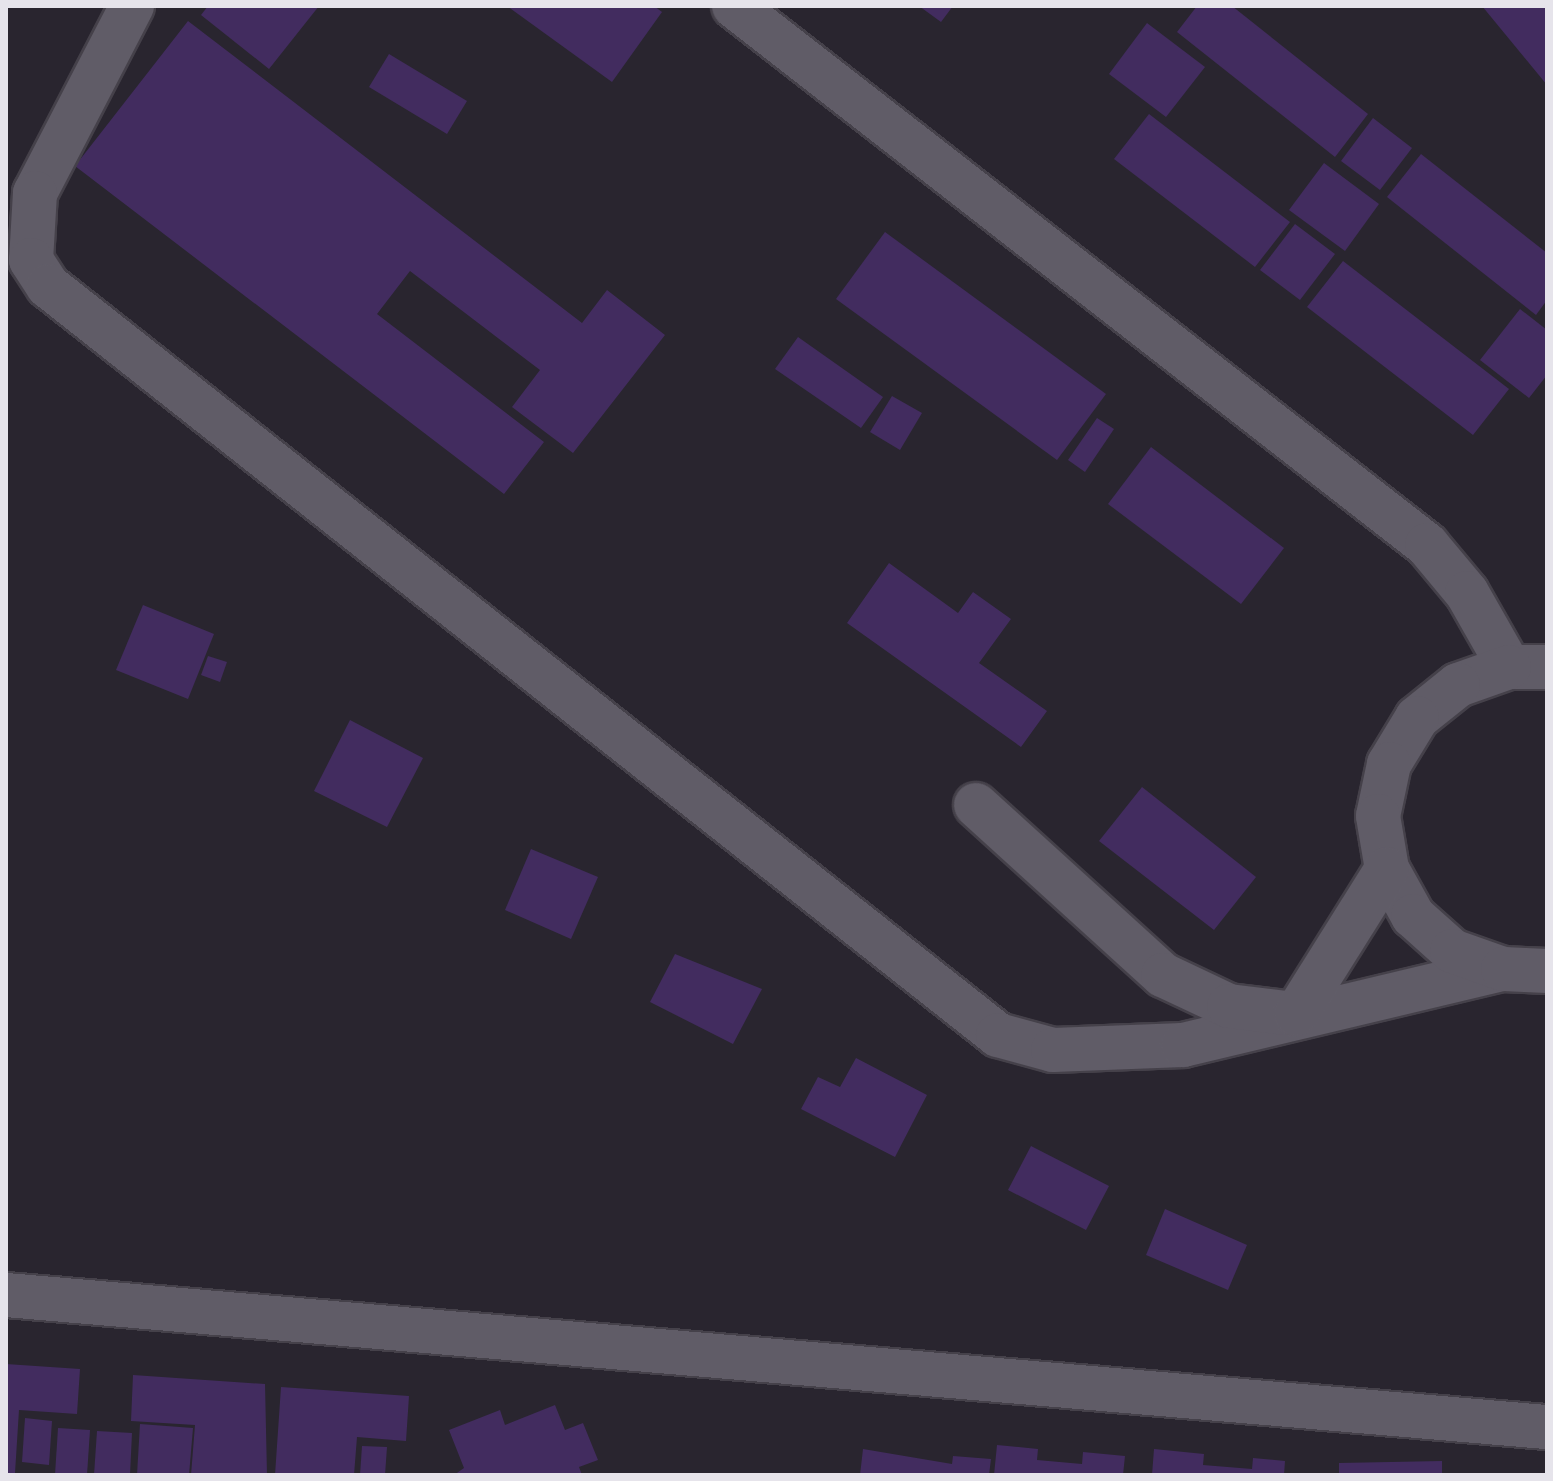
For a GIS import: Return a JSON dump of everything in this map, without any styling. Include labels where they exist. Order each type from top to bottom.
[{"type":"street","points":[[132,6],[35,193],[29,223],[31,260],[76,314],[998,1035],[1053,1050],[1105,1051],[1183,1045],[1296,1014],[1503,969],[1547,971]]},
{"type":"street","points":[[734,6],[1427,545],[1528,667],[1458,685],[1417,718],[1389,764],[1378,816],[1387,869],[1413,916],[1452,951],[1503,969]]},
{"type":"street","points":[[976,805],[1163,975],[1229,1006],[1296,1014]]},
{"type":"street","points":[[1296,1014],[1387,869]]},
{"type":"street","points":[[6,1295],[1547,1427]]},
{"type":"building","points":[[208,6],[319,6],[269,69],[201,15]]},
{"type":"building","points":[[507,6],[654,6],[662,12],[612,82]]},
{"type":"building","points":[[919,6],[953,6],[941,22]]},
{"type":"building","points":[[1197,6],[1232,6],[1368,114],[1335,157],[1177,32]]},
{"type":"building","points":[[1482,6],[1547,6],[1547,85]]},
{"type":"building","points":[[188,21],[582,323],[607,290],[665,335],[573,453],[512,407],[540,370],[410,271],[377,314],[544,442],[504,494],[75,166]]},
{"type":"building","points":[[1147,23],[1205,67],[1166,117],[1109,74]]},
{"type":"building","points":[[389,54],[467,101],[447,134],[369,87]]},
{"type":"building","points":[[1149,114],[1290,222],[1255,267],[1114,159]]},
{"type":"building","points":[[1373,118],[1412,148],[1380,190],[1341,161]]},
{"type":"building","points":[[1421,154],[1547,253],[1547,300],[1536,315],[1387,197]]},
{"type":"building","points":[[1324,163],[1379,204],[1345,251],[1289,210]]},
{"type":"building","points":[[1295,224],[1335,254],[1300,300],[1260,270]]},
{"type":"building","points":[[885,232],[1106,394],[1057,460],[836,299]]},
{"type":"building","points":[[1343,261],[1509,389],[1473,435],[1307,307]]},
{"type":"building","points":[[1520,309],[1547,330],[1547,375],[1529,398],[1480,360]]},
{"type":"building","points":[[798,337],[883,397],[861,428],[775,369]]},
{"type":"building","points":[[892,396],[922,413],[900,450],[870,432]]},
{"type":"building","points":[[1097,418],[1114,429],[1085,472],[1068,460]]},
{"type":"building","points":[[1151,447],[1284,548],[1241,604],[1108,504]]},
{"type":"building","points":[[889,563],[958,613],[973,592],[1011,619],[979,663],[1047,711],[1021,747],[847,623]]},
{"type":"building","points":[[143,605],[214,634],[188,699],[116,670]]},
{"type":"building","points":[[208,656],[227,662],[220,682],[201,675]]},
{"type":"building","points":[[350,720],[423,758],[387,827],[314,791]]},
{"type":"building","points":[[1142,787],[1256,877],[1214,930],[1099,841]]},
{"type":"building","points":[[531,849],[598,877],[571,939],[505,910]]},
{"type":"building","points":[[675,954],[762,989],[733,1044],[650,1002]]},
{"type":"building","points":[[856,1058],[927,1095],[895,1157],[801,1109],[818,1077],[840,1087]]},
{"type":"building","points":[[1031,1146],[1109,1186],[1086,1230],[1008,1190]]},
{"type":"building","points":[[1165,1209],[1247,1245],[1228,1290],[1146,1255]]},
{"type":"building","points":[[6,1364],[80,1369],[77,1414],[19,1410],[15,1473],[6,1473]]},
{"type":"building","points":[[133,1375],[265,1384],[267,1475],[191,1475],[195,1425],[131,1421]]},
{"type":"building","points":[[281,1387],[409,1396],[406,1441],[357,1437],[354,1475],[275,1475]]},
{"type":"building","points":[[555,1405],[565,1430],[583,1423],[598,1460],[579,1467],[582,1475],[454,1475],[464,1468],[449,1430],[500,1410],[505,1425]]},
{"type":"building","points":[[25,1418],[52,1421],[49,1465],[22,1462]]},
{"type":"building","points":[[140,1424],[193,1428],[189,1475],[137,1475]]},
{"type":"building","points":[[58,1428],[90,1430],[87,1475],[55,1475]]},
{"type":"building","points":[[97,1431],[132,1433],[130,1475],[94,1475]]},
{"type":"building","points":[[997,1445],[1038,1449],[1037,1460],[1082,1464],[1083,1452],[1125,1456],[1123,1475],[994,1475]]},
{"type":"building","points":[[362,1446],[387,1447],[385,1475],[360,1475]]},
{"type":"building","points":[[863,1449],[952,1464],[953,1456],[991,1459],[989,1475],[860,1475]]},
{"type":"building","points":[[1154,1449],[1204,1454],[1203,1465],[1252,1469],[1253,1458],[1285,1461],[1284,1475],[1152,1475]]},
{"type":"building","points":[[1442,1461],[1442,1475],[1339,1475],[1339,1463]]}]
